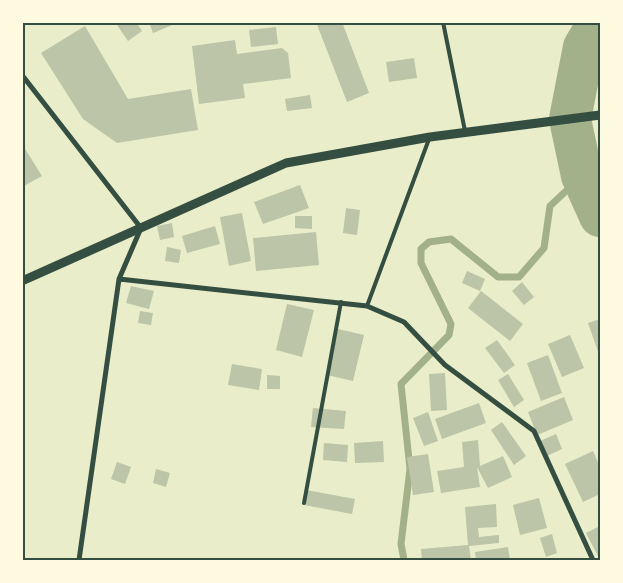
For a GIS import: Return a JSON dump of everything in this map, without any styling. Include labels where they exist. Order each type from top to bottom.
[{"type":"street","points":[[22,75],[140,228]]},
{"type":"street","points":[[22,281],[286,163],[430,137],[600,115]]},
{"type":"street","points":[[79,560],[120,279],[140,228]]},
{"type":"street","points":[[120,279],[341,302],[367,306],[404,322],[445,365],[534,431],[593,560]]},
{"type":"lane","points":[[442,22],[465,133]]},
{"type":"lane","points":[[367,306],[430,137]]},
{"type":"lane","points":[[304,503],[341,302]]},
{"type":"building","points":[[115,22],[136,22],[142,31],[128,41]]},
{"type":"building","points":[[149,22],[177,22],[177,23],[153,33]]},
{"type":"building","points":[[316,22],[342,22],[369,93],[347,102]]},
{"type":"building","points":[[85,26],[128,99],[191,89],[198,130],[117,143],[83,119],[41,53]]},
{"type":"building","points":[[276,27],[278,44],[251,47],[249,30]]},
{"type":"building","points":[[235,40],[237,54],[282,48],[288,53],[291,78],[243,84],[245,98],[199,104],[192,46]]},
{"type":"building","points":[[414,58],[417,78],[389,82],[386,62]]},
{"type":"building","points":[[310,95],[312,108],[287,111],[285,99]]},
{"type":"building","points":[[22,144],[42,176],[22,187]]},
{"type":"building","points":[[300,185],[309,208],[263,224],[254,202]]},
{"type":"building","points":[[346,208],[360,210],[357,235],[343,233]]},
{"type":"building","points":[[242,213],[251,261],[229,266],[220,217]]},
{"type":"building","points":[[295,216],[312,216],[312,229],[295,228]]},
{"type":"building","points":[[172,223],[174,237],[160,240],[157,226]]},
{"type":"building","points":[[215,226],[220,244],[187,253],[182,236]]},
{"type":"building","points":[[316,232],[319,265],[256,271],[253,238]]},
{"type":"building","points":[[167,247],[181,250],[179,263],[165,261]]},
{"type":"building","points":[[467,271],[485,279],[480,291],[462,283]]},
{"type":"building","points":[[522,282],[534,297],[524,305],[512,291]]},
{"type":"building","points":[[131,286],[154,291],[149,309],[126,303]]},
{"type":"building","points":[[481,291],[523,324],[510,341],[468,308]]},
{"type":"building","points":[[287,304],[314,310],[302,357],[276,350]]},
{"type":"building","points":[[140,311],[153,313],[151,325],[138,323]]},
{"type":"building","points":[[600,319],[600,357],[588,323]]},
{"type":"building","points":[[338,329],[364,335],[353,381],[327,375]]},
{"type":"building","points":[[570,335],[584,368],[562,377],[548,344]]},
{"type":"building","points":[[497,340],[515,365],[504,373],[485,348]]},
{"type":"building","points":[[548,355],[562,393],[541,401],[527,363]]},
{"type":"building","points":[[232,364],[262,369],[259,390],[228,385]]},
{"type":"building","points":[[445,373],[447,410],[431,411],[429,374]]},
{"type":"building","points":[[508,374],[524,400],[514,407],[498,380]]},
{"type":"building","points":[[267,375],[280,376],[280,389],[267,389]]},
{"type":"building","points":[[564,397],[573,420],[537,435],[528,412]]},
{"type":"building","points":[[479,403],[486,423],[442,439],[435,419]]},
{"type":"building","points":[[313,408],[346,411],[344,429],[311,427]]},
{"type":"building","points":[[428,412],[438,441],[424,446],[413,418]]},
{"type":"building","points":[[502,422],[526,456],[514,465],[491,430]]},
{"type":"building","points":[[556,434],[562,449],[547,456],[540,441]]},
{"type":"building","points":[[478,440],[480,466],[503,456],[512,477],[488,488],[477,467],[480,487],[441,493],[437,471],[464,467],[462,442]]},
{"type":"building","points":[[383,441],[384,462],[355,463],[354,443]]},
{"type":"building","points":[[324,443],[348,445],[347,462],[323,460]]},
{"type":"building","points":[[593,451],[600,467],[600,494],[583,502],[565,464]]},
{"type":"building","points":[[428,454],[434,492],[413,495],[407,457]]},
{"type":"building","points":[[117,462],[131,467],[125,484],[111,479]]},
{"type":"building","points":[[156,469],[170,473],[166,487],[153,483]]},
{"type":"building","points":[[306,490],[355,499],[352,514],[304,505]]},
{"type":"building","points":[[539,498],[547,528],[520,535],[513,505]]},
{"type":"building","points":[[496,504],[497,527],[478,528],[479,537],[499,535],[499,543],[469,546],[471,560],[422,560],[421,549],[468,545],[465,507]]},
{"type":"building","points":[[600,526],[600,560],[586,533]]},
{"type":"building","points":[[552,534],[557,553],[546,557],[540,538]]},
{"type":"building","points":[[508,547],[510,560],[476,560],[475,552]]},
{"type":"waterway","points":[[599,22],[584,47],[570,119],[582,176],[600,216]]},
{"type":"waterway","points":[[404,560],[401,544],[410,469],[401,384],[449,335],[451,324],[421,263],[421,249],[429,242],[451,239],[498,277],[519,277],[544,248],[550,206],[582,176]]}]
